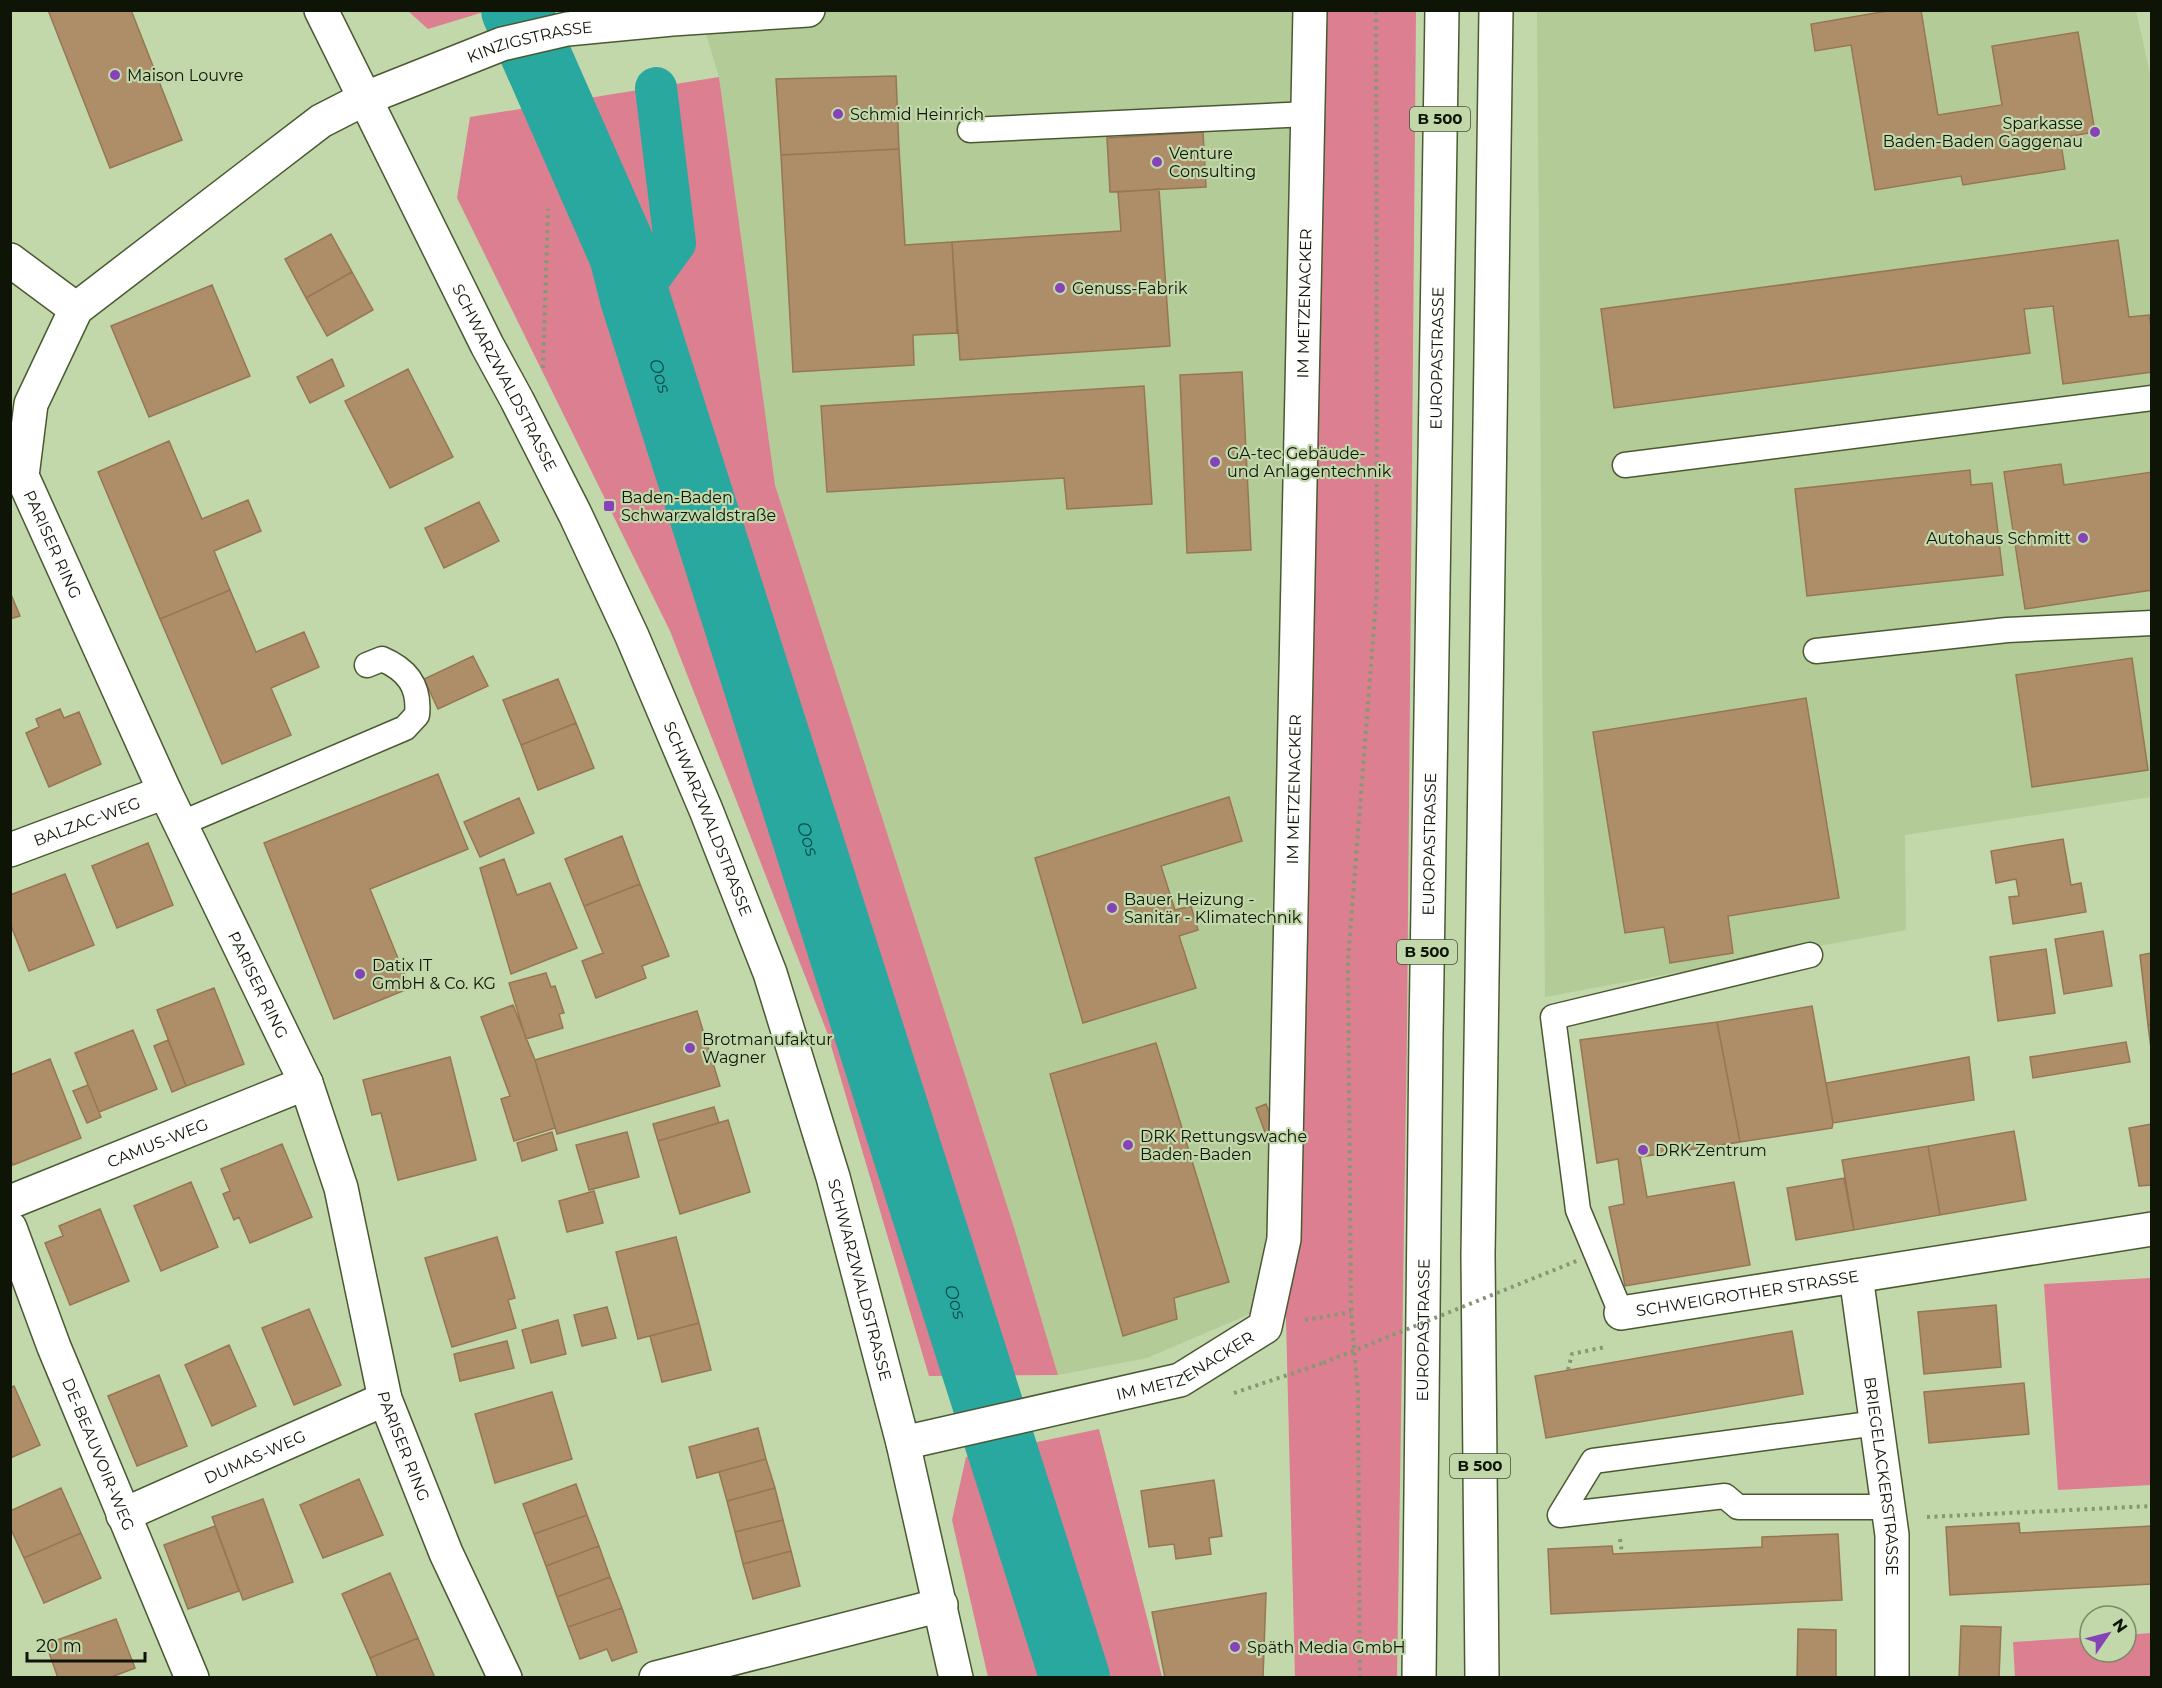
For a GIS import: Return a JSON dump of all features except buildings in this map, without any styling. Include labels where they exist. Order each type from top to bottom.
[{"type":"street","name":"SCHWARZWALDSTRASSE","points":[[321,10],[487,345],[575,514],[632,636],[706,810],[770,974],[833,1177],[903,1443],[956,1677]]},
{"type":"street","name":"KINZIGSTRASSE","points":[[366,98],[502,44],[567,29],[808,10]]},
{"type":"street","name":"IM METZENACKER","points":[[903,1443],[1180,1380],[1265,1327],[1284,1239],[1310,10]]},
{"type":"street","name":"EUROPASTRASSE","points":[[1419,1677],[1426,1035],[1442,10]]},
{"type":"street","name":"B 500","points":[[1482,1677],[1478,1255],[1496,10]]},
{"type":"street","name":"PARISER RING","points":[[366,98],[321,121],[76,309],[31,404],[22,476],[165,792],[306,1083],[341,1188],[385,1398],[446,1553],[505,1677]]},
{"type":"street","points":[[10,260],[76,309]]},
{"type":"street","name":"BALZAC-WEG","points":[[10,850],[165,792]]},
{"type":"street","name":"CAMUS-WEG","points":[[10,1202],[306,1083]]},
{"type":"street","name":"DE-BEAUVOIR-WEG","points":[[10,1228],[54,1347],[192,1677]]},
{"type":"street","name":"SCHWEIGROTHER STRASSE","points":[[1621,1313],[2151,1229]]},
{"type":"street","name":"BRIEGELACKERSTRASSE","points":[[1856,1276],[1890,1513],[1893,1677]]},
{"type":"street","name":"DUMAS-WEG","points":[[123,1515],[385,1398]]},
{"type":"street","points":[[656,1677],[941,1605]]},
{"type":"lane","points":[[970,130],[1309,114]]},
{"type":"lane","points":[[1625,465],[2151,398]]},
{"type":"lane","points":[[1816,651],[2007,630],[2151,623]]},
{"type":"lane","points":[[180,824],[405,728],[417,715],[419,698],[410,679],[398,666],[382,659],[367,665]]},
{"type":"lane","name":"SCHWEIGROTHER STRASSE","points":[[1621,1313],[1578,1210],[1553,1017],[1810,955]]},
{"type":"lane","points":[[1877,1423],[1593,1461],[1560,1515],[1725,1496],[1738,1507],[1890,1513]]},
{"type":"path","points":[[1360,1677],[1358,1393],[1351,1312],[1348,960],[1377,588],[1376,10]]},
{"type":"path","points":[[517,399],[543,375],[548,209]]},
{"type":"path","points":[[1224,1396],[1323,1363],[1579,1260]]},
{"type":"path","points":[[1265,1327],[1351,1312]]},
{"type":"path","points":[[1568,1370],[1572,1354]]},
{"type":"path","points":[[1890,1513],[2151,1506]]},
{"type":"shaded area","points":[[408,11],[487,11],[428,29]]},
{"type":"shaded area","points":[[699,11],[1304,11],[1287,1298],[1147,1358],[1058,1375],[1013,1224],[775,485],[719,77]]},
{"type":"shaded area","points":[[1310,11],[1416,11],[1407,1033],[1397,1677],[1295,1677],[1284,1239]]},
{"type":"shaded area","points":[[1537,11],[2136,11],[2152,83],[2151,797],[1905,835],[1906,930],[1545,997]]},
{"type":"shaded area","points":[[719,77],[775,485],[1013,1224],[1058,1375],[929,1376],[827,1032],[670,631],[457,198],[470,117]]},
{"type":"shaded area","points":[[2151,1278],[2151,1485],[2058,1490],[2044,1284]]},
{"type":"shaded area","points":[[1099,1429],[1162,1677],[988,1677],[952,1520],[966,1457]]},
{"type":"shaded area","points":[[2151,1633],[2151,1677],[2015,1677],[2013,1642],[2078,1638],[2078,1664],[2138,1664],[2138,1634]]},
{"type":"waterway","name":"Oos","points":[[516,10],[624,255],[635,298],[1075,1678]]},
{"type":"waterway","points":[[635,298],[675,243],[656,88]]},
{"type":"place","name":"Maison Louvre","points":[[115,75]]},
{"type":"place","name":"Schmid Heinrich","points":[[838,114]]},
{"type":"place","name":"Sparkasse Baden-Baden Gaggenau","points":[[2095,132]]},
{"type":"place","name":"Venture Consulting","points":[[1157,162]]},
{"type":"place","name":"Genuss-Fabrik","points":[[1060,288]]},
{"type":"place","name":"GA-tec Gebäude- und Anlagentechnik","points":[[1215,462]]},
{"type":"place","name":"Baden-Baden Schwarzwaldstraße","points":[[609,506]]},
{"type":"place","name":"Autohaus Schmitt","points":[[2083,538]]},
{"type":"place","name":"Bauer Heizung - Sanitär - Klimatechnik","points":[[1112,908]]},
{"type":"place","name":"Datix IT GmbH & Co. KG","points":[[360,974]]},
{"type":"place","name":"Brotmanufaktur Wagner","points":[[690,1048]]},
{"type":"place","name":"DRK Rettungswache Baden-Baden","points":[[1128,1145]]},
{"type":"place","name":"DRK Zentrum","points":[[1643,1150]]},
{"type":"place","name":"Späth Media GmbH","points":[[1235,1647]]}]
